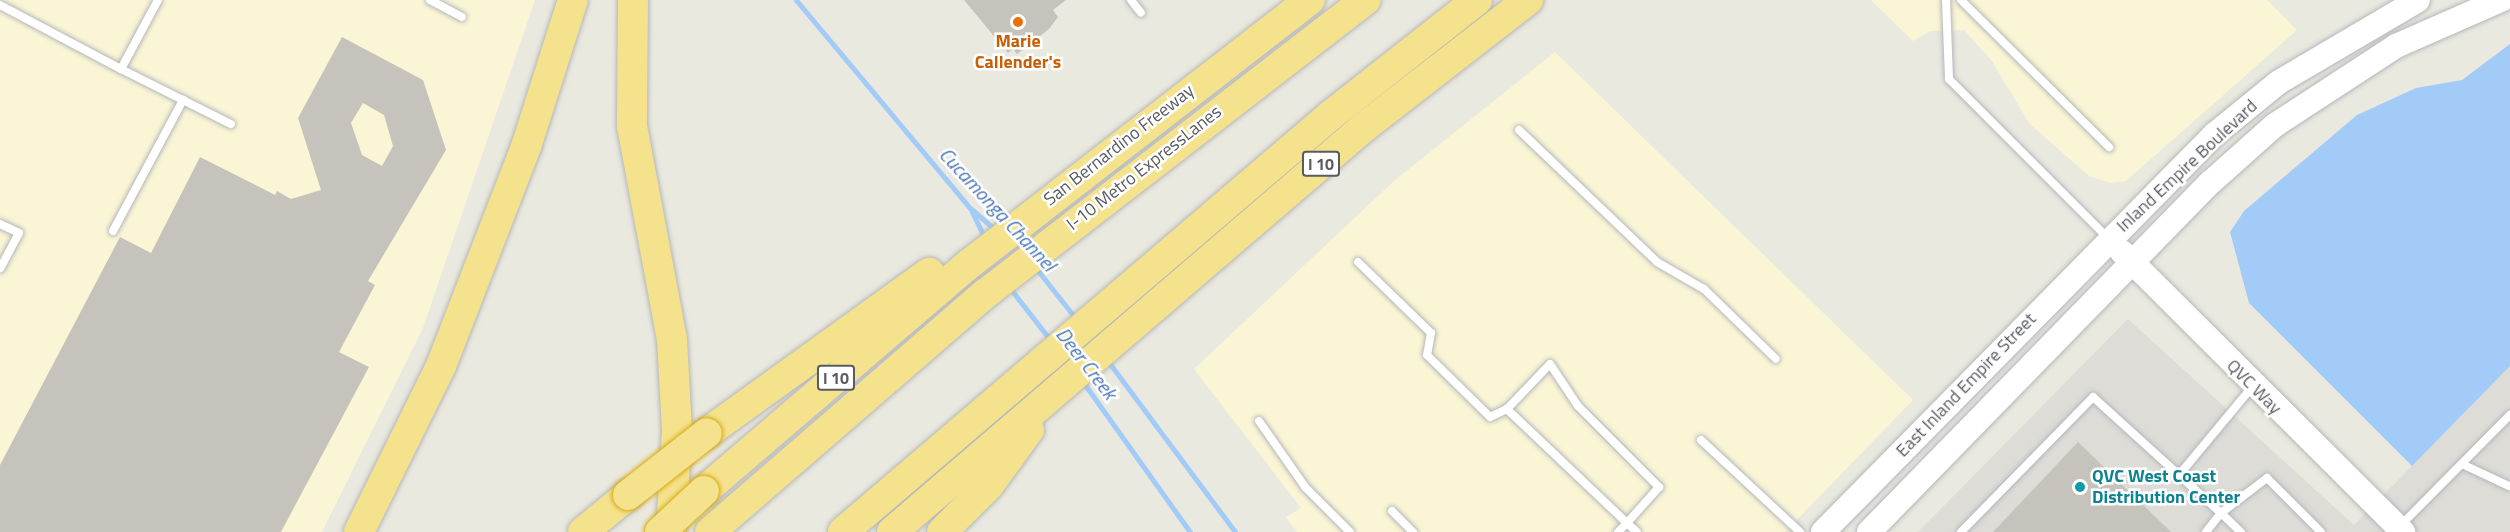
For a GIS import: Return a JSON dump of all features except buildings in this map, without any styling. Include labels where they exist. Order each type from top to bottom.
[{"type":"highway","points":[[359,532],[441,366],[526,147],[573,0]]},
{"type":"highway","points":[[633,0],[632,126],[673,350],[677,430],[671,532]]},
{"type":"highway","name":"San Bernardino Freeway","points":[[660,532],[960,259],[1020,211],[1310,0]]},
{"type":"highway","name":"I-10 Metro ExpressLanes","points":[[710,532],[1047,243],[1366,0]]},
{"type":"highway","points":[[843,532],[1101,309],[1477,0]]},
{"type":"highway","name":"I 10","points":[[892,532],[1363,128],[1528,0]]},
{"type":"highway","points":[[583,532],[707,433],[960,259]]},
{"type":"highway","points":[[942,532],[989,485],[1059,389]]},
{"type":"main road","name":"Inland Empire Boulevard","points":[[2109,239],[2215,134],[2278,82],[2418,0]]},
{"type":"main road","name":"Inland Empire Boulevard","points":[[2133,263],[2275,125],[2396,46],[2501,0]]},
{"type":"main road","name":"QVC Way","points":[[2109,239],[2253,386],[2401,530]]},
{"type":"main road","name":"East Inland Empire Street","points":[[1822,532],[2109,239]]},
{"type":"main road","name":"East Inland Empire Street","points":[[1869,532],[2133,263]]},
{"type":"lane","points":[[121,69],[158,0]]},
{"type":"lane","points":[[430,0],[462,17]]},
{"type":"lane","points":[[1131,0],[1141,13]]},
{"type":"lane","points":[[1946,0],[1949,79],[2109,239]]},
{"type":"lane","points":[[1961,0],[2109,147]]},
{"type":"lane","points":[[0,6],[231,124]]},
{"type":"lane","points":[[113,231],[183,100]]},
{"type":"lane","points":[[1519,130],[1657,262],[1704,289],[1776,359]]},
{"type":"lane","points":[[0,224],[19,233],[0,268]]},
{"type":"lane","points":[[1358,262],[1431,333],[1427,355],[1490,417],[1507,409],[1550,364],[1578,406],[1659,486],[1618,532]]},
{"type":"lane","points":[[2179,475],[2253,386]]},
{"type":"lane","points":[[1961,532],[2093,397],[2241,532]]},
{"type":"lane","points":[[1507,409],[1636,532]]},
{"type":"lane","points":[[2401,530],[2510,416]]},
{"type":"lane","points":[[1259,421],[1306,488],[1350,532]]},
{"type":"lane","points":[[1701,440],[1800,532]]},
{"type":"lane","points":[[2462,464],[2510,486]]},
{"type":"lane","points":[[2206,532],[2221,513],[2267,478],[2321,532]]},
{"type":"lane","points":[[1392,511],[1413,532]]},
{"type":"shaded area","points":[[0,0],[535,0],[423,328],[322,532],[0,532]]},
{"type":"shaded area","points":[[1871,0],[2267,0],[2297,30],[2126,181],[2110,183],[2089,176],[2029,123],[1992,61],[1964,30],[1930,31],[1913,41]]},
{"type":"shaded area","points":[[1555,52],[1913,400],[1785,532],[1297,532],[1286,517],[1301,508],[1194,369],[1395,180]]},
{"type":"shaded area","points":[[2128,319],[2354,525],[2510,366],[2510,532],[1918,532]]},
{"type":"water","points":[[2510,44],[2510,366],[2412,466],[2249,303],[2230,232],[2244,211],[2357,115],[2416,88],[2462,80]]},
{"type":"waterway","name":"Cucamonga Channel","points":[[796,0],[970,208],[996,231]]},
{"type":"waterway","name":"Deer Creek","points":[[972,212],[985,239]]},
{"type":"waterway","name":"Cucamonga Channel","points":[[1035,267],[1076,319]]},
{"type":"waterway","name":"Deer Creek","points":[[1009,287],[1051,341]]},
{"type":"waterway","name":"Cucamonga Channel","points":[[1107,360],[1235,532]]},
{"type":"waterway","name":"Deer Creek","points":[[1083,382],[1190,532]]},
{"type":"place","name":"Marie Callender's","points":[[1018,22]]},
{"type":"place","name":"QVC West Coast Distribution Center","points":[[2080,487]]}]
